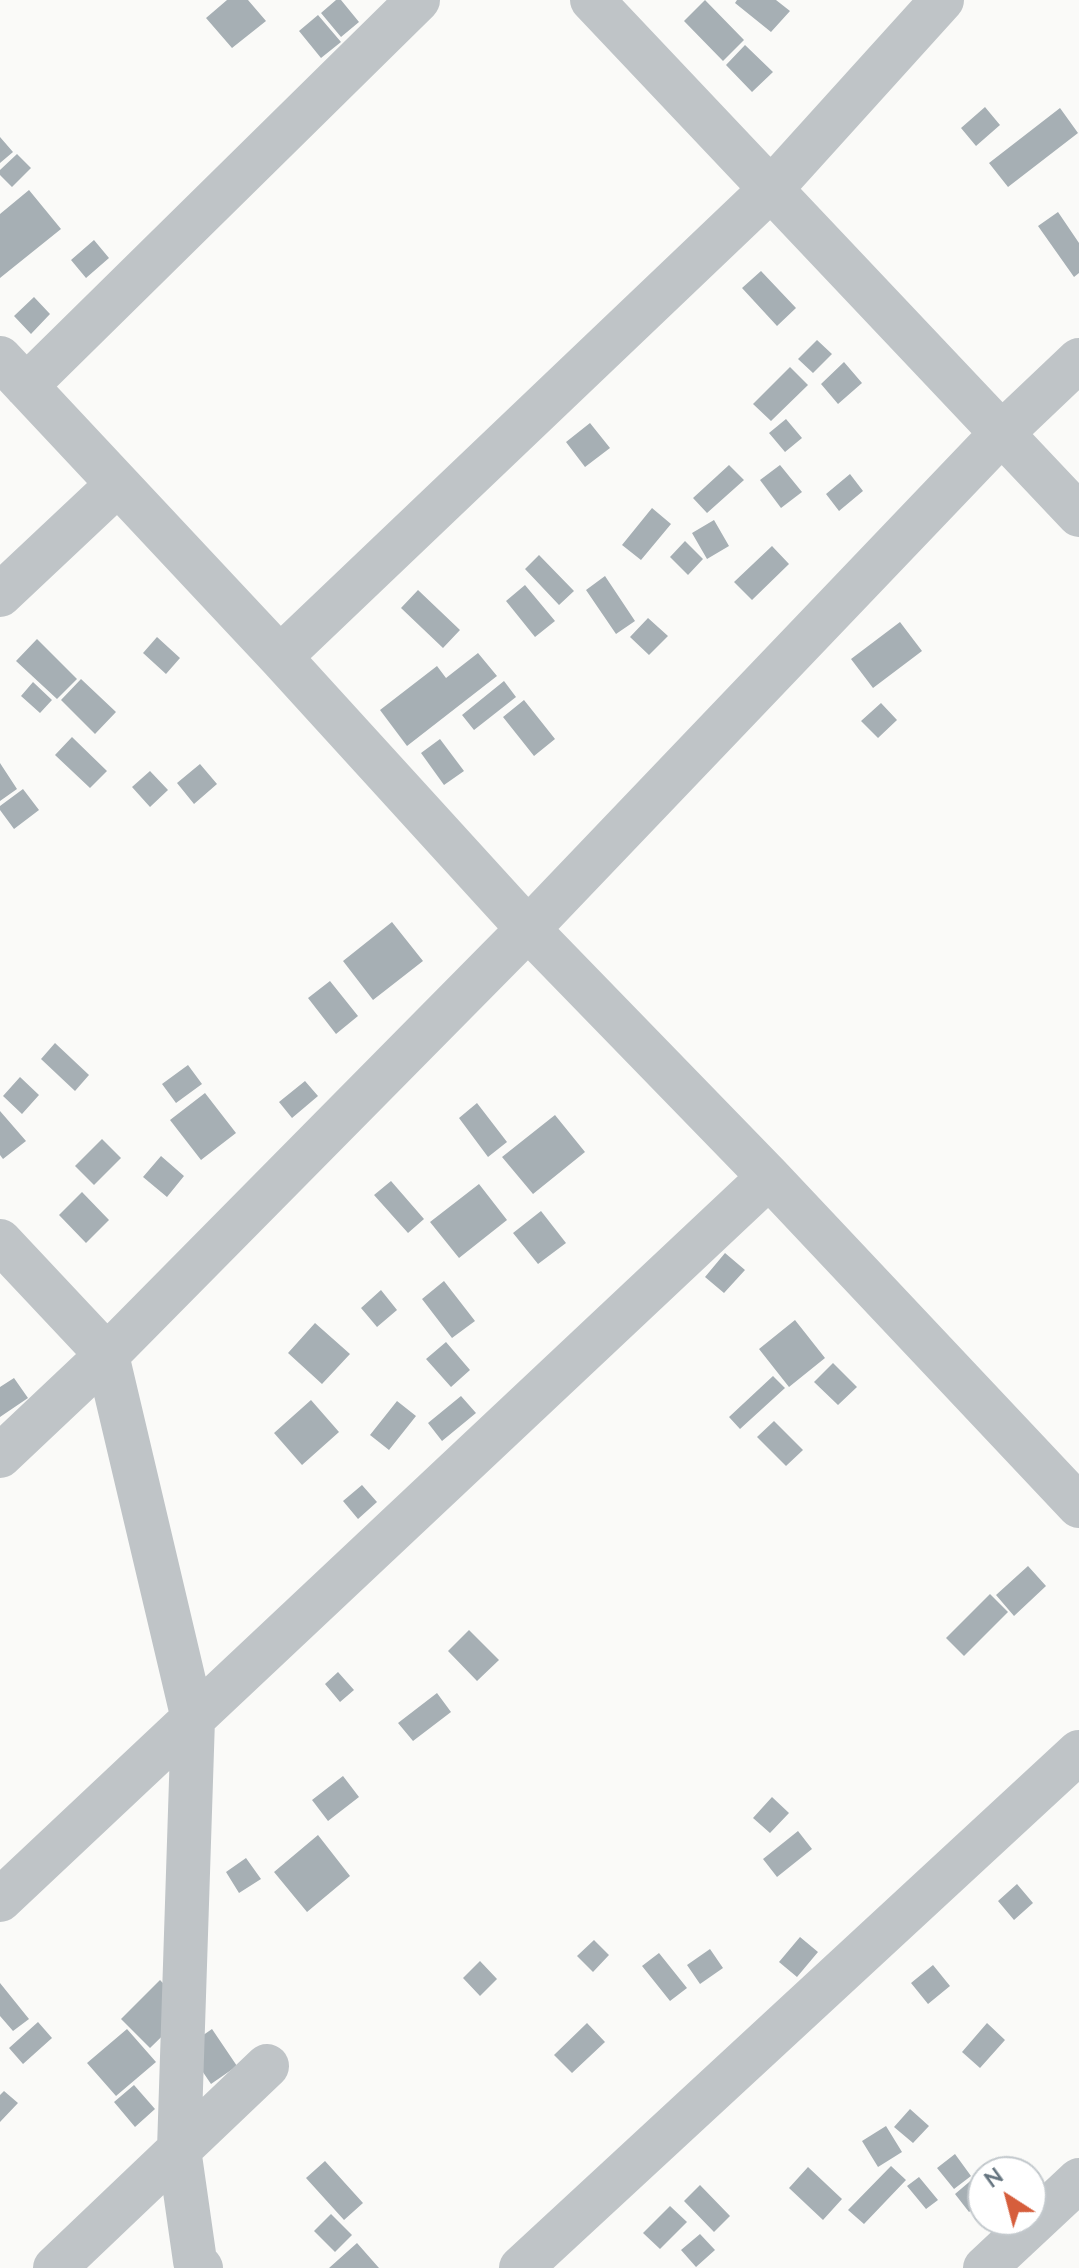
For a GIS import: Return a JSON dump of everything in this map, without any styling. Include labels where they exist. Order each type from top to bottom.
[{"type":"street","points":[[418,0],[13,372],[280,657],[528,929],[769,1177],[1079,1506]]},
{"type":"street","points":[[592,0],[1079,515]]},
{"type":"street","points":[[280,657],[771,189],[942,0]]},
{"type":"street","points":[[0,1456],[107,1355],[528,929],[1001,434],[1079,360]]},
{"type":"street","points":[[0,595],[118,484]]},
{"type":"street","points":[[0,1900],[769,1177]]},
{"type":"street","points":[[0,1241],[107,1355],[193,1719],[179,2149],[195,2261],[201,2268]]},
{"type":"street","points":[[521,2268],[1079,1752]]},
{"type":"street","points":[[55,2268],[267,2066]]},
{"type":"street","points":[[985,2268],[1079,2180]]},
{"type":"building","points":[[227,0],[248,0],[266,21],[232,48],[206,18]]},
{"type":"building","points":[[336,0],[341,0],[359,22],[341,37],[321,13]]},
{"type":"building","points":[[705,0],[744,40],[723,61],[684,21]]},
{"type":"building","points":[[737,0],[776,0],[790,11],[771,32],[735,3]]},
{"type":"building","points":[[318,15],[341,42],[321,58],[299,31]]},
{"type":"building","points":[[745,45],[773,72],[752,92],[726,65]]},
{"type":"building","points":[[985,107],[1000,125],[976,146],[961,128]]},
{"type":"building","points":[[1060,108],[1078,133],[1008,187],[989,163]]},
{"type":"building","points":[[0,137],[13,152],[0,163]]},
{"type":"building","points":[[17,154],[31,168],[12,187],[0,175],[0,170]]},
{"type":"building","points":[[29,190],[61,229],[0,278],[0,214]]},
{"type":"building","points":[[1058,212],[1079,243],[1079,273],[1074,277],[1038,226]]},
{"type":"building","points":[[94,240],[109,258],[86,278],[71,260]]},
{"type":"building","points":[[761,271],[796,308],[777,326],[742,288]]},
{"type":"building","points":[[34,297],[50,314],[31,334],[14,316]]},
{"type":"building","points":[[817,340],[832,354],[813,373],[798,359]]},
{"type":"building","points":[[844,362],[862,383],[838,404],[821,384]]},
{"type":"building","points":[[790,367],[808,385],[771,421],[753,404]]},
{"type":"building","points":[[786,419],[802,438],[785,452],[769,433]]},
{"type":"building","points":[[590,423],[610,448],[585,467],[566,442]]},
{"type":"building","points":[[729,465],[744,480],[707,513],[693,498]]},
{"type":"building","points":[[780,465],[802,492],[781,508],[760,480]]},
{"type":"building","points":[[850,474],[863,491],[839,511],[826,494]]},
{"type":"building","points":[[652,508],[671,524],[641,560],[622,545]]},
{"type":"building","points":[[714,520],[729,546],[707,559],[692,533]]},
{"type":"building","points":[[685,541],[703,559],[688,575],[670,557]]},
{"type":"building","points":[[772,546],[789,564],[752,600],[734,582]]},
{"type":"building","points":[[539,555],[574,591],[559,605],[525,569]]},
{"type":"building","points":[[605,576],[635,621],[616,634],[586,590]]},
{"type":"building","points":[[525,585],[555,621],[535,637],[506,601]]},
{"type":"building","points":[[418,590],[460,630],[443,648],[401,608]]},
{"type":"building","points":[[648,618],[668,636],[649,655],[630,637]]},
{"type":"building","points":[[900,622],[922,651],[873,688],[851,659]]},
{"type":"building","points":[[157,637],[180,658],[166,674],[143,653]]},
{"type":"building","points":[[37,639],[77,679],[57,699],[16,661]]},
{"type":"building","points":[[478,653],[497,676],[407,746],[380,710],[437,666],[446,678]]},
{"type":"building","points":[[81,679],[116,712],[95,734],[61,700]]},
{"type":"building","points":[[504,681],[516,697],[474,730],[462,715]]},
{"type":"building","points":[[33,682],[52,700],[40,713],[21,696]]},
{"type":"building","points":[[524,700],[555,739],[534,756],[503,717]]},
{"type":"building","points":[[881,703],[897,720],[878,738],[861,721]]},
{"type":"building","points":[[72,737],[107,771],[90,788],[55,755]]},
{"type":"building","points":[[440,739],[464,771],[444,785],[421,753]]},
{"type":"building","points":[[0,763],[17,789],[0,801]]},
{"type":"building","points":[[200,764],[217,784],[194,804],[177,783]]},
{"type":"building","points":[[150,771],[168,790],[150,807],[132,787]]},
{"type":"building","points":[[23,789],[39,810],[14,829],[0,806]]},
{"type":"building","points":[[392,922],[423,961],[373,1000],[343,961]]},
{"type":"building","points":[[330,981],[358,1016],[336,1034],[308,998]]},
{"type":"building","points":[[55,1043],[89,1075],[75,1091],[41,1059]]},
{"type":"building","points":[[188,1065],[202,1084],[176,1103],[162,1084]]},
{"type":"building","points":[[20,1077],[39,1095],[22,1114],[3,1096]]},
{"type":"building","points":[[305,1081],[318,1096],[292,1118],[279,1102]]},
{"type":"building","points":[[205,1093],[236,1133],[201,1160],[170,1120]]},
{"type":"building","points":[[477,1103],[507,1142],[488,1157],[459,1118]]},
{"type":"building","points":[[0,1111],[26,1141],[3,1159],[0,1155]]},
{"type":"building","points":[[555,1115],[585,1152],[533,1194],[502,1157]]},
{"type":"building","points":[[102,1139],[121,1158],[94,1185],[75,1166]]},
{"type":"building","points":[[161,1156],[184,1176],[167,1197],[143,1177]]},
{"type":"building","points":[[391,1181],[424,1219],[408,1233],[374,1195]]},
{"type":"building","points":[[479,1184],[507,1220],[459,1258],[430,1222]]},
{"type":"building","points":[[82,1192],[109,1220],[86,1243],[59,1215]]},
{"type":"building","points":[[541,1211],[566,1243],[538,1264],[513,1233]]},
{"type":"building","points":[[725,1253],[745,1270],[724,1293],[705,1277]]},
{"type":"building","points":[[444,1281],[475,1321],[452,1338],[422,1299]]},
{"type":"building","points":[[381,1290],[397,1310],[377,1327],[361,1308]]},
{"type":"building","points":[[795,1320],[825,1358],[789,1387],[759,1349]]},
{"type":"building","points":[[315,1323],[350,1354],[322,1384],[288,1353]]},
{"type":"building","points":[[446,1342],[470,1370],[451,1387],[426,1359]]},
{"type":"building","points":[[833,1363],[857,1387],[838,1405],[814,1382]]},
{"type":"building","points":[[773,1376],[785,1388],[740,1429],[729,1417]]},
{"type":"building","points":[[14,1378],[28,1398],[0,1417],[0,1387]]},
{"type":"building","points":[[461,1396],[476,1413],[442,1441],[428,1423]]},
{"type":"building","points":[[311,1400],[339,1432],[302,1465],[274,1433]]},
{"type":"building","points":[[397,1401],[416,1416],[389,1450],[370,1435]]},
{"type":"building","points":[[774,1421],[803,1450],[786,1466],[757,1437]]},
{"type":"building","points":[[362,1485],[377,1502],[358,1519],[343,1501]]},
{"type":"building","points":[[1028,1566],[1046,1586],[1014,1616],[996,1595]]},
{"type":"building","points":[[990,1594],[1008,1612],[964,1656],[946,1638]]},
{"type":"building","points":[[469,1630],[499,1660],[477,1681],[448,1651]]},
{"type":"building","points":[[338,1672],[354,1690],[340,1702],[325,1684]]},
{"type":"building","points":[[437,1693],[451,1712],[413,1741],[398,1723]]},
{"type":"building","points":[[343,1776],[359,1797],[328,1821],[312,1800]]},
{"type":"building","points":[[772,1797],[789,1813],[770,1833],[753,1818]]},
{"type":"building","points":[[798,1831],[812,1849],[777,1877],[763,1859]]},
{"type":"building","points":[[318,1835],[350,1876],[307,1912],[274,1872]]},
{"type":"building","points":[[246,1858],[261,1879],[239,1893],[226,1872]]},
{"type":"building","points":[[1017,1884],[1033,1903],[1014,1920],[998,1901]]},
{"type":"building","points":[[800,1937],[818,1952],[797,1977],[779,1962]]},
{"type":"building","points":[[594,1940],[609,1955],[593,1972],[577,1956]]},
{"type":"building","points":[[710,1949],[723,1968],[700,1984],[687,1965]]},
{"type":"building","points":[[659,1953],[687,1988],[670,2001],[642,1966]]},
{"type":"building","points":[[480,1961],[497,1979],[480,1996],[463,1978]]},
{"type":"building","points":[[933,1965],[950,1986],[928,2004],[911,1983]]},
{"type":"building","points":[[160,1980],[189,2010],[150,2048],[121,2019]]},
{"type":"building","points":[[0,1983],[29,2019],[13,2031],[0,2016]]},
{"type":"building","points":[[38,2022],[52,2038],[23,2064],[9,2048]]},
{"type":"building","points":[[587,2023],[605,2042],[572,2073],[554,2055]]},
{"type":"building","points":[[987,2023],[1005,2040],[980,2068],[962,2052]]},
{"type":"building","points":[[127,2029],[156,2062],[116,2096],[87,2063]]},
{"type":"building","points":[[212,2029],[237,2066],[211,2084],[186,2047]]},
{"type":"building","points":[[134,2085],[155,2109],[135,2127],[114,2102]]},
{"type":"building","points":[[4,2091],[18,2103],[0,2122],[0,2095]]},
{"type":"building","points":[[910,2109],[929,2126],[913,2143],[894,2127]]},
{"type":"building","points":[[886,2126],[902,2152],[878,2167],[862,2141]]},
{"type":"building","points":[[955,2154],[967,2170],[967,2179],[954,2189],[937,2168]]},
{"type":"building","points":[[325,2161],[363,2203],[344,2220],[306,2178]]},
{"type":"building","points":[[891,2166],[906,2180],[864,2224],[848,2210]]},
{"type":"building","points":[[808,2167],[842,2199],[823,2220],[789,2188]]},
{"type":"building","points":[[919,2177],[938,2200],[926,2209],[907,2186]]},
{"type":"building","points":[[967,2184],[967,2209],[955,2194]]},
{"type":"building","points":[[700,2185],[730,2216],[714,2232],[684,2201]]},
{"type":"building","points":[[670,2206],[687,2222],[660,2249],[643,2233]]},
{"type":"building","points":[[331,2214],[352,2235],[335,2252],[314,2231]]},
{"type":"building","points":[[700,2234],[715,2250],[696,2267],[681,2250]]},
{"type":"building","points":[[357,2243],[379,2268],[329,2268]]}]
